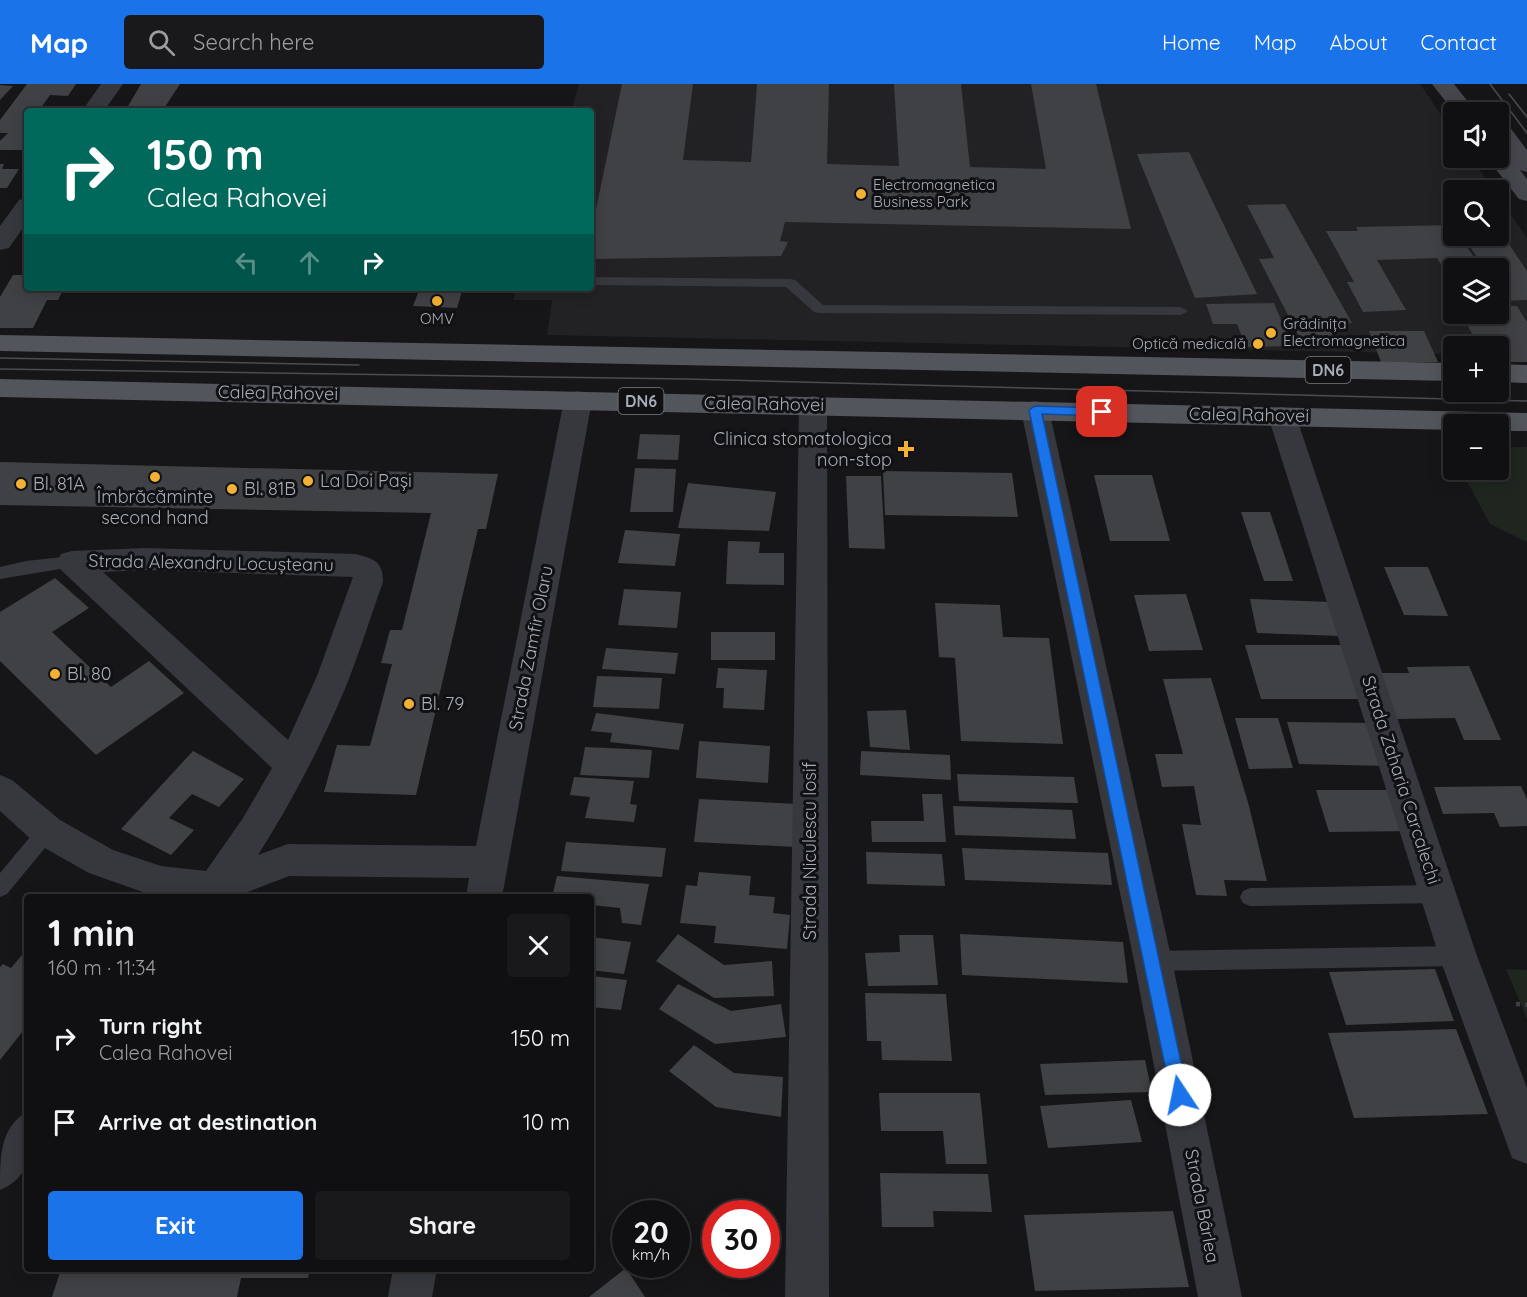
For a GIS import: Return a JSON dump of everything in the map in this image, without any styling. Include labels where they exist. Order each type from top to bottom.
[{"type":"main road","points":[[1443,84],[1457,102]]},
{"type":"main road","points":[[1466,84],[1480,102]]},
{"type":"main road","points":[[1509,141],[1527,165]]},
{"type":"main road","points":[[1507,168],[1527,194]]},
{"type":"main road","name":"DN6","points":[[0,343],[1443,372]]},
{"type":"main road","points":[[1509,373],[1527,374]]},
{"type":"main road","name":"Calea Rahovei","points":[[0,388],[1527,422]]},
{"type":"street","points":[[95,108],[112,84]]},
{"type":"street","points":[[0,243],[24,209]]},
{"type":"street","name":"Strada Zamfir Olaru","points":[[485,894],[578,400]]},
{"type":"street","name":"Strada Niculescu Iosif","points":[[807,1297],[813,405]]},
{"type":"street","name":"Strada Bârlea","points":[[1035,410],[1153,961],[1220,1297]]},
{"type":"street","name":"Strada Zaharia Carcalechi","points":[[1282,416],[1458,956],[1527,1143]]},
{"type":"street","name":"Strada Alexandru Locușteanu","points":[[72,562],[145,559],[356,565],[368,571],[368,582],[321,705],[292,765],[260,821],[211,893]]},
{"type":"street","name":"Strada Alexandru Locușteanu","points":[[72,562],[292,765]]},
{"type":"street","points":[[0,790],[47,831],[102,862],[161,882],[211,893],[288,860],[491,862]]},
{"type":"street","points":[[0,1169],[24,1137]]},
{"type":"street","points":[[410,1297],[414,1272]]},
{"type":"lane","points":[[594,281],[790,283],[819,309],[1181,311]]},
{"type":"lane","points":[[0,573],[26,567],[72,562]]},
{"type":"lane","points":[[0,888],[47,831]]},
{"type":"lane","points":[[1251,897],[1438,894]]},
{"type":"lane","points":[[1153,961],[1458,956]]},
{"type":"shaded area","name":"Electromagnetica Business Park","points":[[579,84],[1420,84],[1443,117],[1443,168],[1478,168],[1487,180],[1443,180],[1443,246],[1509,246],[1509,212],[1527,238],[1527,356],[1509,355],[1509,336],[1443,336],[1443,354],[547,335],[552,300],[513,300],[516,291],[594,291],[594,108],[572,108]]},
{"type":"shaded area","points":[[1509,447],[1527,447],[1527,542],[1490,524],[1466,480],[1509,480]]},
{"type":"shaded area","points":[[1506,969],[1527,970],[1527,1019]]},
{"type":"building","points":[[27,84],[76,84],[68,96],[50,95],[41,108],[24,108],[22,122],[24,122],[24,150],[0,150],[0,141],[8,133],[0,133],[0,120]]},
{"type":"building","points":[[141,84],[180,84],[165,107],[128,106]]},
{"type":"building","name":"Electromagnetica Business Park","points":[[622,84],[693,84],[683,160],[751,162],[757,84],[829,84],[827,164],[899,166],[894,84],[961,84],[970,167],[1046,169],[1031,84],[1096,84],[1131,229],[785,222],[780,241],[788,242],[781,256],[594,259],[594,219]]},
{"type":"building","points":[[0,85],[13,86],[0,100]]},
{"type":"building","points":[[1189,152],[1257,294],[1195,298],[1137,154]]},
{"type":"building","points":[[0,164],[4,164],[2,169],[19,169],[7,188],[0,188]]},
{"type":"building","points":[[1285,204],[1352,323],[1327,324],[1338,344],[1304,346],[1259,259],[1274,258],[1247,205]]},
{"type":"building","points":[[1443,225],[1443,246],[1467,246],[1474,258],[1443,258],[1443,268],[1437,258],[1377,260],[1406,310],[1363,312],[1347,282],[1354,282],[1326,231],[1358,231],[1356,227]]},
{"type":"building","points":[[1509,244],[1527,271],[1527,300],[1509,301],[1509,258],[1477,258],[1470,246]]},
{"type":"building","points":[[13,275],[24,275],[24,291],[62,291],[58,300],[47,300],[33,328],[0,328],[0,297]]},
{"type":"building","name":"OMV","points":[[419,291],[462,291],[457,308],[413,306]]},
{"type":"building","points":[[1274,303],[1292,346],[1246,347],[1237,324],[1213,324],[1206,304]]},
{"type":"building","points":[[1509,306],[1517,306],[1527,322],[1527,362],[1509,362],[1509,336],[1473,336],[1467,324],[1509,324]]},
{"type":"building","points":[[1369,331],[1424,331],[1438,362],[1381,362]]},
{"type":"building","points":[[640,434],[680,435],[678,460],[637,459]]},
{"type":"building","points":[[0,462],[498,474],[486,529],[478,529],[416,795],[324,792],[337,745],[370,746],[392,664],[381,663],[390,630],[402,630],[431,513],[0,505]]},
{"type":"building","points":[[635,468],[676,469],[673,512],[630,512]]},
{"type":"building","points":[[883,471],[1012,473],[1018,517],[885,515]]},
{"type":"building","points":[[1094,475],[1152,475],[1170,541],[1110,541]]},
{"type":"building","points":[[846,476],[881,476],[885,549],[849,548]]},
{"type":"building","points":[[688,483],[776,492],[769,531],[678,528]]},
{"type":"building","points":[[1241,512],[1270,512],[1293,581],[1264,581]]},
{"type":"building","points":[[625,530],[680,534],[675,566],[618,563]]},
{"type":"building","points":[[728,541],[760,542],[759,553],[784,553],[784,585],[726,584]]},
{"type":"building","points":[[1384,567],[1428,567],[1448,616],[1404,615]]},
{"type":"building","name":"Bl. 80","points":[[55,578],[89,608],[52,632],[111,687],[149,661],[184,693],[96,755],[0,661],[0,612]]},
{"type":"building","points":[[624,589],[681,592],[677,628],[618,625]]},
{"type":"building","points":[[1186,594],[1203,650],[1149,651],[1134,595]]},
{"type":"building","points":[[1250,599],[1331,602],[1341,636],[1257,633]]},
{"type":"building","points":[[935,603],[1000,605],[1003,637],[1049,638],[1063,744],[961,741],[955,658],[939,657]]},
{"type":"building","points":[[711,632],[775,632],[775,660],[711,660]]},
{"type":"building","points":[[1245,645],[1349,645],[1368,699],[1261,699]]},
{"type":"building","points":[[606,648],[678,653],[675,674],[602,669]]},
{"type":"building","points":[[1469,666],[1501,740],[1464,740],[1455,718],[1397,719],[1379,673],[1409,673],[1407,667]]},
{"type":"building","points":[[718,668],[767,670],[764,710],[723,708],[724,688],[716,688]]},
{"type":"building","points":[[597,676],[662,678],[659,709],[593,707]]},
{"type":"building","points":[[1211,678],[1249,806],[1267,881],[1224,880],[1227,896],[1196,895],[1182,824],[1201,825],[1194,786],[1162,787],[1155,754],[1183,754],[1163,679]]},
{"type":"building","points":[[906,710],[910,750],[870,747],[867,711]]},
{"type":"building","points":[[596,713],[684,724],[679,750],[610,742],[612,733],[591,731]]},
{"type":"building","points":[[1235,718],[1278,718],[1293,768],[1249,769]]},
{"type":"building","points":[[1287,722],[1375,723],[1389,766],[1299,764]]},
{"type":"building","points":[[699,741],[770,746],[768,783],[696,778]]},
{"type":"building","points":[[585,747],[652,750],[649,778],[580,775]]},
{"type":"building","points":[[193,751],[244,779],[219,807],[192,794],[169,818],[194,830],[171,855],[121,829]]},
{"type":"building","points":[[861,751],[950,755],[951,780],[860,775]]},
{"type":"building","points":[[957,774],[1074,777],[1078,803],[959,801]]},
{"type":"building","points":[[574,777],[634,781],[630,804],[637,805],[634,822],[585,818],[590,797],[570,795]]},
{"type":"building","points":[[1521,786],[1527,799],[1527,826],[1500,827],[1494,813],[1443,814],[1434,787]]},
{"type":"building","points":[[1316,790],[1398,790],[1413,831],[1329,832]]},
{"type":"building","points":[[922,794],[942,794],[946,842],[872,842],[871,821],[924,821]]},
{"type":"building","points":[[699,799],[798,804],[796,847],[694,842]]},
{"type":"building","points":[[953,806],[1072,810],[1076,839],[955,835]]},
{"type":"building","points":[[566,842],[666,848],[662,877],[561,871]]},
{"type":"building","points":[[962,848],[1108,853],[1112,885],[965,880]]},
{"type":"building","points":[[866,852],[942,854],[945,886],[867,884]]},
{"type":"building","points":[[699,872],[751,876],[749,895],[775,897],[773,913],[790,915],[787,949],[714,943],[716,926],[680,923],[686,885],[697,886]]},
{"type":"building","points":[[557,876],[649,884],[641,925],[622,923],[620,908],[594,905],[594,894],[553,894]]},
{"type":"building","points":[[678,934],[724,965],[772,961],[774,996],[714,998],[656,961]]},
{"type":"building","points":[[960,934],[1123,942],[1128,983],[962,975]]},
{"type":"building","points":[[899,935],[933,935],[938,985],[868,986],[865,953],[900,952]]},
{"type":"building","points":[[594,937],[631,942],[624,974],[594,970]]},
{"type":"building","points":[[24,953],[24,1030],[0,1060],[0,967],[3,964],[11,968]]},
{"type":"building","points":[[1435,969],[1454,1021],[1346,1025],[1329,972]]},
{"type":"building","points":[[594,976],[627,980],[621,1010],[594,1007]]},
{"type":"building","points":[[678,984],[731,1011],[781,1004],[786,1037],[715,1044],[659,1009]]},
{"type":"building","points":[[865,993],[946,994],[952,1061],[882,1060],[881,1041],[867,1041]]},
{"type":"building","points":[[1456,1029],[1488,1114],[1354,1118],[1328,1033]]},
{"type":"building","points":[[694,1045],[734,1073],[783,1077],[781,1117],[716,1107],[669,1071]]},
{"type":"building","points":[[1145,1060],[1152,1092],[1045,1095],[1040,1064]]},
{"type":"building","points":[[879,1093],[980,1093],[987,1164],[946,1164],[943,1131],[881,1131]]},
{"type":"building","points":[[1131,1100],[1142,1142],[1048,1148],[1040,1106]]},
{"type":"building","points":[[880,1173],[988,1174],[992,1212],[933,1211],[934,1227],[882,1227]]},
{"type":"building","points":[[1173,1211],[1189,1287],[1035,1291],[1024,1215]]},
{"type":"building","points":[[60,1272],[309,1272],[308,1278],[241,1278],[237,1297],[52,1297]]},
{"type":"building","points":[[613,1278],[633,1278],[645,1297],[589,1297]]},
{"type":"tram line","points":[[1490,84],[1527,133]]},
{"type":"tram line","points":[[1509,94],[1527,117]]},
{"type":"tram line","points":[[0,358],[359,365]]},
{"type":"tram line","points":[[0,369],[686,379],[1527,401]]},
{"type":"place","name":"Electromagnetica Business Park","points":[[861,194]]},
{"type":"place","name":"OMV","points":[[437,301]]},
{"type":"place","name":"Grădinița Electromagnetica","points":[[1271,333]]},
{"type":"place","name":"Optică medicală","points":[[1258,344]]},
{"type":"place","name":"Clinica stomatologica non-stop","points":[[906,449]]},
{"type":"place","name":"Îmbrăcăminte second hand","points":[[155,477]]},
{"type":"place","name":"La Doi Pași","points":[[308,481]]},
{"type":"place","name":"Bl. 81A","points":[[21,484]]},
{"type":"place","name":"Bl. 81B","points":[[232,489]]},
{"type":"place","name":"Bl. 80","points":[[55,674]]},
{"type":"place","name":"Bl. 79","points":[[409,704]]},
{"type":"route","points":[[1102,412],[1035,410],[1180,1095]]}]
